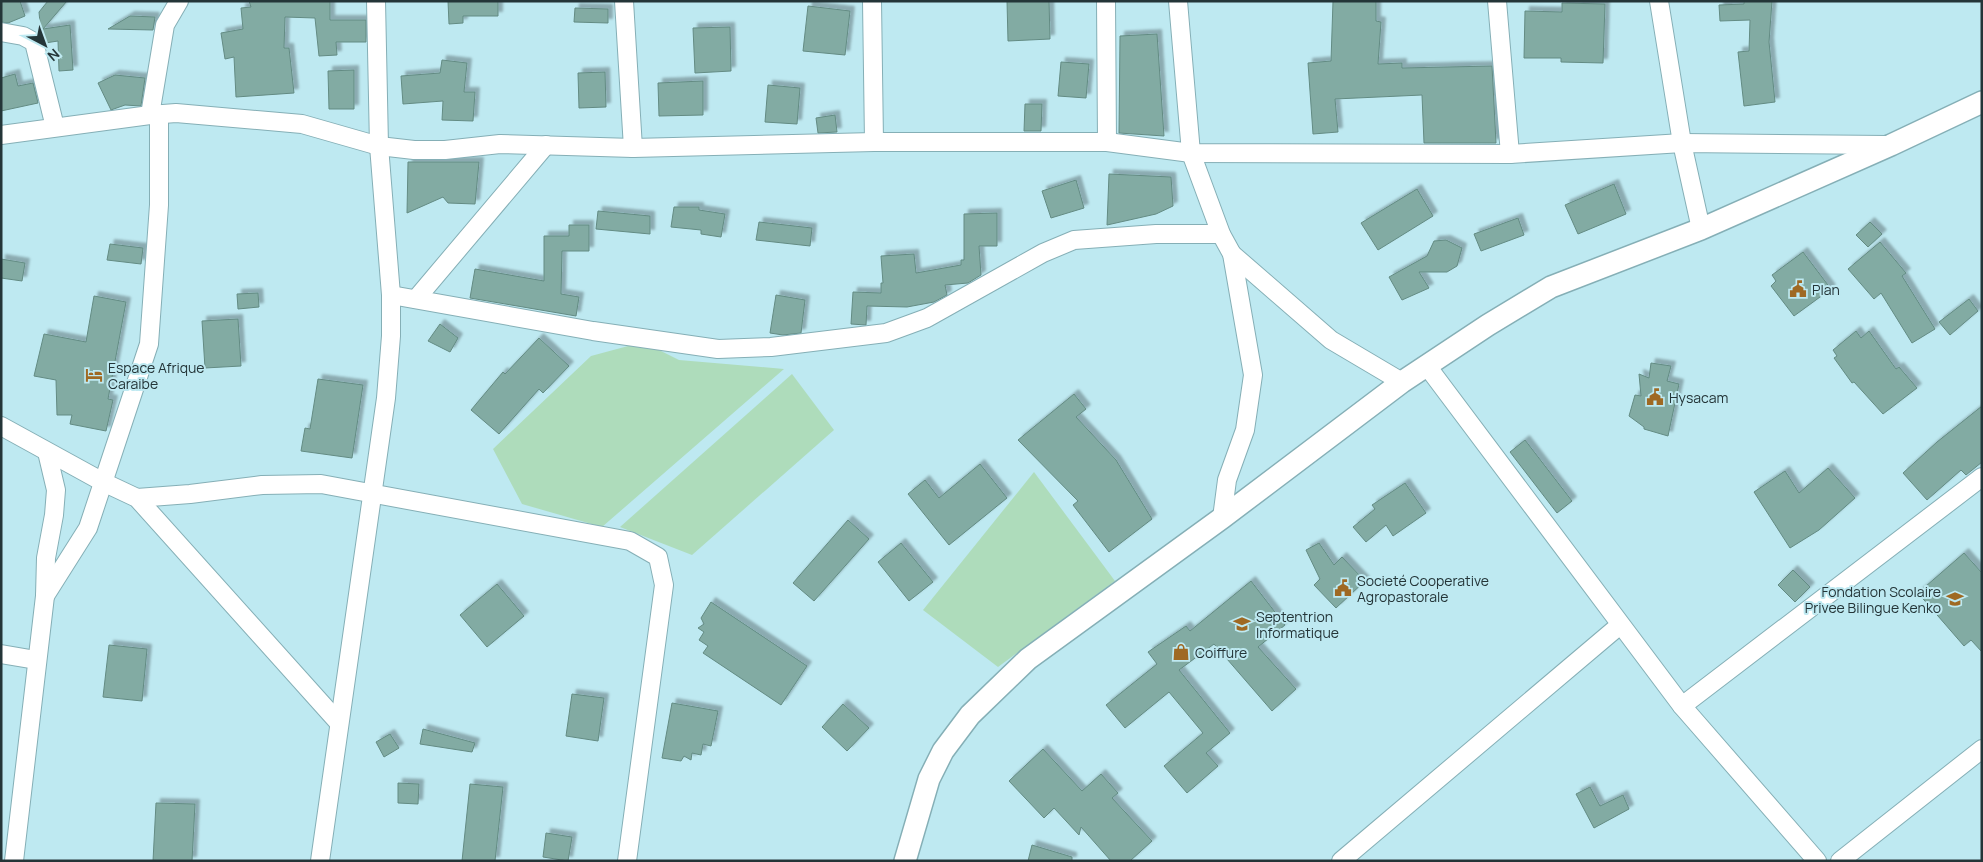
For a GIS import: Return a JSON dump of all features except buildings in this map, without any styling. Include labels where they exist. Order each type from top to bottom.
[{"type":"street","points":[[45,596],[88,528],[149,344],[159,205],[154,114],[165,24],[179,1]]},
{"type":"street","points":[[320,861],[371,492],[386,398],[391,336],[391,295],[379,146],[376,1]]},
{"type":"street","points":[[624,1],[633,148]]},
{"type":"street","points":[[872,1],[874,142]]},
{"type":"street","points":[[1106,1],[1107,142]]},
{"type":"street","points":[[1178,1],[1191,153],[1221,234],[1232,254],[1253,375],[1245,430],[1227,480],[1222,518]]},
{"type":"street","points":[[1497,1],[1510,154]]},
{"type":"street","points":[[1659,1],[1682,143],[1701,228]]},
{"type":"street","points":[[1,32],[23,36],[34,42],[54,127]]},
{"type":"street","points":[[905,861],[929,779],[943,752],[970,715],[1028,659],[1222,518],[1402,382],[1488,325],[1551,287],[1701,228],[1891,146],[1982,102]]},
{"type":"street","points":[[1,135],[154,114],[222,116],[302,124],[379,146],[445,150],[500,144],[633,148],[874,142],[1107,142],[1191,153],[1510,154],[1682,143],[1891,146]]},
{"type":"street","points":[[416,299],[546,145]]},
{"type":"street","points":[[391,295],[593,331],[718,350],[771,347],[886,333],[927,318],[1043,253],[1074,240],[1156,234],[1221,234]]},
{"type":"street","points":[[1232,254],[1331,340],[1402,382]]},
{"type":"street","points":[[1427,366],[1682,706],[1817,861]]},
{"type":"street","points":[[1,426],[103,482],[137,498],[339,723]]},
{"type":"street","points":[[14,861],[36,660],[45,596],[46,558],[54,515],[56,490],[47,452]]},
{"type":"street","points":[[1682,706],[1982,477]]},
{"type":"street","points":[[137,498],[262,484],[321,484],[630,541],[658,558],[664,585],[627,861]]},
{"type":"street","points":[[1341,861],[1620,625]]},
{"type":"street","points":[[1,654],[36,660]]},
{"type":"street","points":[[1840,861],[1982,748]]},
{"type":"green space","points":[[643,342],[679,360],[784,369],[602,527],[522,504],[493,449],[591,356]]},
{"type":"green space","points":[[792,374],[834,430],[692,555],[620,527]]},
{"type":"green space","points":[[1034,472],[1115,581],[998,667],[923,610]]},
{"type":"place","name":"Plan","points":[[1798,289]]},
{"type":"place","name":"Espace Afrique Caraibe","points":[[94,375]]},
{"type":"place","name":"Hysacam","points":[[1655,397]]},
{"type":"place","name":"Societé Cooperative Agropastorale","points":[[1343,588]]},
{"type":"place","name":"Fondation Scolaire Privee Bilingue Kenko","points":[[1955,599]]},
{"type":"place","name":"Septentrion Informatique","points":[[1242,624]]},
{"type":"place","name":"Coiffure","points":[[1181,652]]}]
